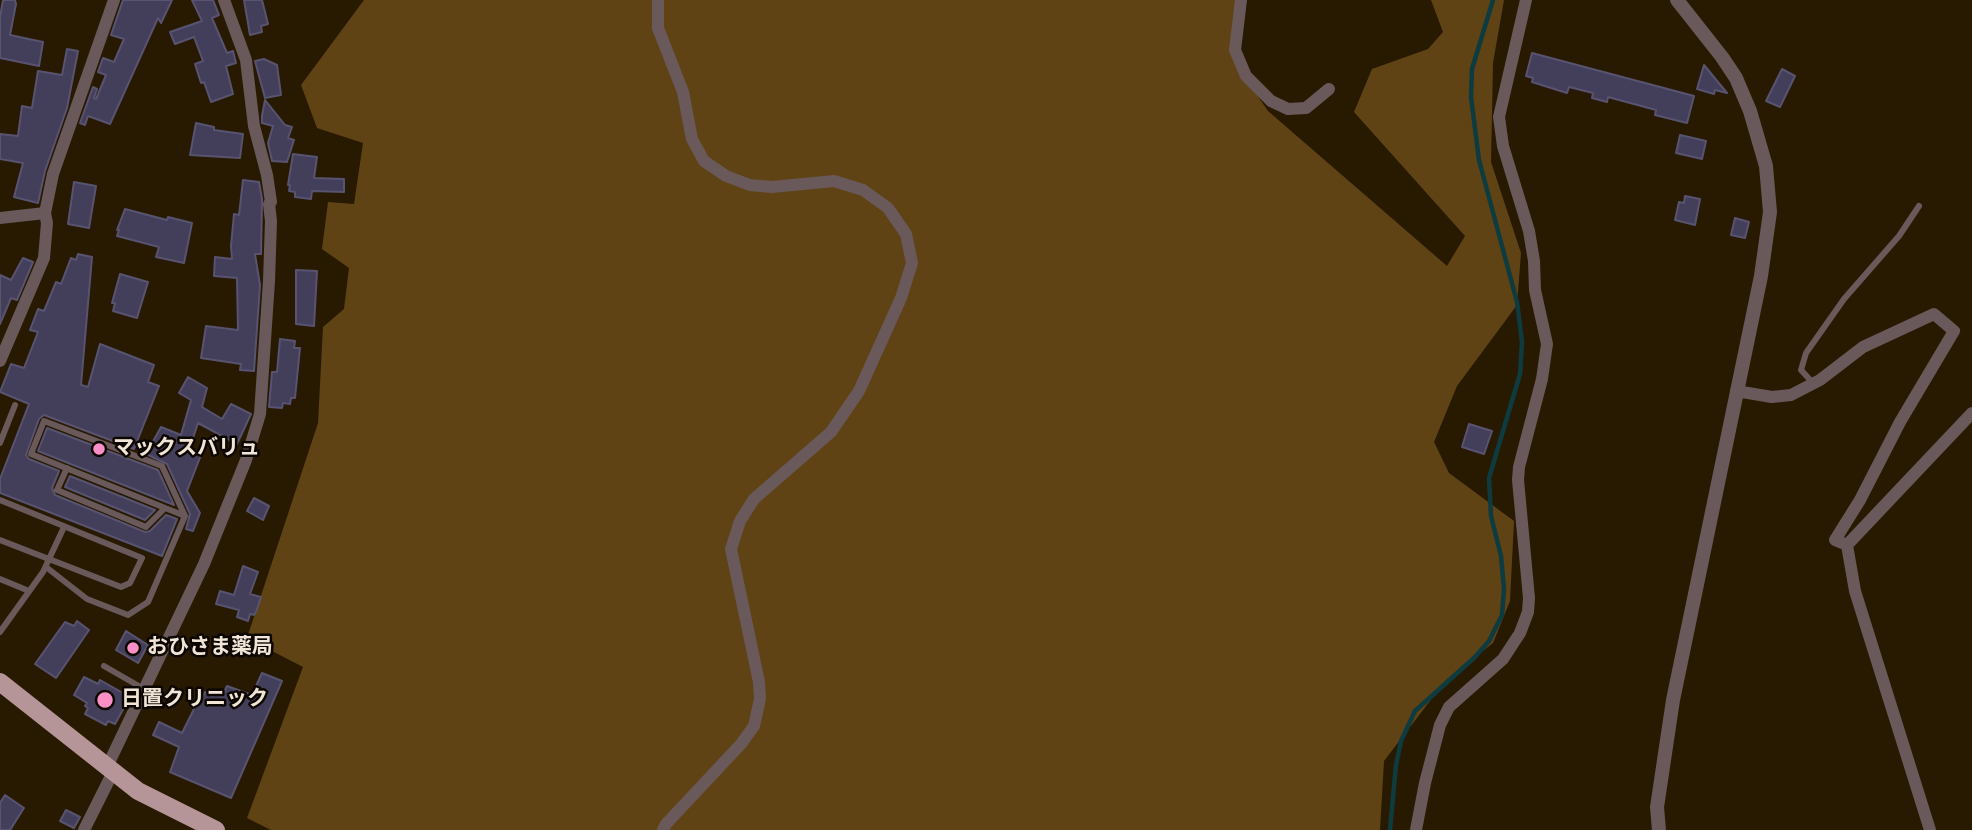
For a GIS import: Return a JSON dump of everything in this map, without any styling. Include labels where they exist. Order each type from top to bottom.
[{"type":"main road","points":[[0,682],[138,791],[216,830]]},
{"type":"street","points":[[0,361],[44,258],[47,223],[45,213],[53,174],[114,0]]},
{"type":"street","points":[[84,830],[204,564],[246,460],[260,414],[270,269],[271,202],[268,175],[254,126],[246,60],[224,0]]},
{"type":"street","points":[[658,0],[658,29],[684,92],[692,139],[704,161],[726,176],[750,185],[772,187],[834,181],[863,190],[888,208],[906,234],[912,263],[901,298],[859,391],[831,432],[754,499],[740,521],[731,549],[759,682],[760,699],[754,726],[663,830]]},
{"type":"street","points":[[1241,0],[1235,50],[1245,76],[1271,101],[1288,109],[1306,107],[1329,89]]},
{"type":"street","points":[[1416,830],[1440,724],[1449,707],[1503,659],[1520,634],[1530,597],[1518,480],[1542,379],[1547,344],[1535,290],[1529,231],[1503,146],[1499,117],[1526,0]]},
{"type":"street","points":[[1659,830],[1657,807],[1673,701],[1767,240],[1770,212],[1766,166],[1750,111],[1736,78],[1677,0]]},
{"type":"street","points":[[0,218],[45,213]]},
{"type":"street","points":[[1736,391],[1772,397],[1791,394],[1814,383],[1863,347],[1934,314],[1954,331],[1835,540],[1847,545]]},
{"type":"street","points":[[1847,545],[1972,413]]},
{"type":"street","points":[[1847,545],[1855,591],[1930,830]]},
{"type":"lane","points":[[1814,383],[1801,370],[1806,353],[1844,299],[1899,236],[1919,206]]},
{"type":"lane","points":[[0,443],[15,405]]},
{"type":"lane","points":[[46,567],[87,599],[128,615],[148,602],[185,516],[162,466],[44,421],[31,454],[185,516]]},
{"type":"lane","points":[[67,468],[57,490],[146,527],[165,508]]},
{"type":"lane","points":[[0,500],[142,558],[130,583],[121,587],[0,540]]},
{"type":"lane","points":[[0,632],[46,567],[64,527]]},
{"type":"lane","points":[[0,579],[29,591]]},
{"type":"lane","points":[[0,618],[8,621]]},
{"type":"lane","points":[[104,666],[145,690]]},
{"type":"shaded area","points":[[364,0],[1244,0],[1237,66],[1268,111],[1447,266],[1465,236],[1354,112],[1372,69],[1428,49],[1443,32],[1431,0],[1504,0],[1493,63],[1491,162],[1521,253],[1517,305],[1457,386],[1434,442],[1449,473],[1514,521],[1510,601],[1493,643],[1446,680],[1384,761],[1380,830],[271,830],[247,818],[303,667],[247,638],[318,423],[323,327],[344,309],[349,268],[322,249],[328,202],[354,204],[363,143],[317,128],[301,85]]},
{"type":"building","points":[[3,0],[15,0],[16,4],[10,35],[43,42],[39,66],[0,58],[0,17]]},
{"type":"building","points":[[123,0],[172,0],[161,23],[158,18],[110,124],[88,116],[85,125],[80,123],[93,87],[97,89],[96,99],[106,75],[98,72],[103,58],[114,62],[124,39],[111,35]]},
{"type":"building","points":[[192,0],[213,0],[219,15],[212,18],[227,53],[233,51],[236,63],[226,66],[233,94],[211,102],[195,64],[203,61],[194,37],[175,44],[170,32],[202,21]]},
{"type":"building","points":[[244,0],[262,0],[268,24],[261,26],[262,32],[250,35]]},
{"type":"building","points":[[67,49],[78,51],[67,108],[45,171],[38,203],[14,197],[23,163],[0,159],[0,134],[18,136],[22,106],[32,108],[38,71],[62,75]]},
{"type":"building","points":[[1532,53],[1694,96],[1687,123],[1655,115],[1656,110],[1608,97],[1607,102],[1592,98],[1593,93],[1569,87],[1567,93],[1532,82],[1533,78],[1526,76]]},
{"type":"building","points":[[264,59],[277,65],[281,95],[265,98],[255,61]]},
{"type":"building","points":[[1704,65],[1727,93],[1715,90],[1714,94],[1697,89]]},
{"type":"building","points":[[1782,69],[1795,76],[1780,107],[1766,101]]},
{"type":"building","points":[[265,100],[285,125],[292,127],[288,138],[294,140],[287,162],[272,161],[268,143],[273,126],[262,123]]},
{"type":"building","points":[[196,123],[214,127],[214,130],[243,134],[240,158],[190,155]]},
{"type":"building","points":[[1680,135],[1706,141],[1702,159],[1676,153]]},
{"type":"building","points":[[293,154],[317,157],[314,178],[344,179],[344,192],[312,191],[311,199],[295,197],[295,192],[289,191],[288,185]]},
{"type":"building","points":[[243,180],[259,182],[262,199],[261,254],[255,254],[260,285],[254,371],[240,370],[241,364],[201,358],[206,326],[238,330],[237,278],[214,276],[215,257],[232,259],[234,214],[239,215]]},
{"type":"building","points":[[74,182],[96,186],[89,228],[68,224]]},
{"type":"building","points":[[1685,196],[1700,199],[1695,225],[1675,220],[1679,202],[1684,203]]},
{"type":"building","points":[[125,209],[167,220],[168,217],[192,223],[184,263],[156,257],[159,247],[117,236]]},
{"type":"building","points":[[1735,218],[1749,222],[1745,238],[1731,235]]},
{"type":"building","points":[[78,254],[92,257],[81,385],[88,387],[100,344],[154,365],[148,382],[159,386],[134,449],[44,415],[39,419],[26,455],[29,459],[59,471],[52,488],[55,495],[145,532],[150,531],[166,515],[177,519],[162,556],[0,493],[0,479],[29,404],[0,392],[11,364],[24,368],[38,332],[30,330],[38,309],[44,311],[56,282],[61,284],[71,258],[76,260]]},
{"type":"building","points":[[23,258],[33,262],[17,300],[11,298],[0,324],[0,275],[11,280]]},
{"type":"building","points":[[296,270],[317,271],[314,326],[296,324]]},
{"type":"building","points":[[120,274],[148,282],[137,318],[113,311],[115,303],[112,303]]},
{"type":"building","points":[[280,339],[295,341],[294,348],[300,348],[295,398],[291,398],[290,404],[283,403],[282,408],[269,407],[272,372],[277,372]]},
{"type":"building","points":[[188,377],[207,388],[202,407],[222,419],[231,404],[251,414],[237,444],[198,423],[189,450],[201,455],[187,491],[200,513],[193,531],[186,529],[190,514],[167,464],[146,454],[161,427],[181,435],[191,400],[179,393]]},
{"type":"building","points":[[1469,424],[1492,431],[1484,454],[1462,447]]},
{"type":"building","points":[[47,428],[158,470],[174,505],[38,451]]},
{"type":"building","points":[[70,476],[155,510],[145,520],[65,487]]},
{"type":"building","points":[[254,498],[269,506],[263,520],[247,511]]},
{"type":"building","points":[[243,566],[258,572],[250,594],[261,597],[256,612],[254,615],[250,614],[248,621],[237,617],[239,610],[216,604],[220,591],[234,595]]},
{"type":"building","points":[[77,621],[89,630],[56,678],[35,664],[65,622],[74,626]]},
{"type":"building","name":"おひさま薬局","points":[[126,631],[148,645],[138,663],[116,650]]},
{"type":"building","points":[[262,673],[282,681],[231,798],[170,772],[179,747],[153,735],[159,722],[182,733],[205,692],[222,697],[227,686],[252,695]]},
{"type":"building","name":"日置クリニック","points":[[84,677],[98,684],[100,680],[130,697],[115,724],[108,721],[106,725],[85,714],[87,703],[74,695]]},
{"type":"building","points":[[5,795],[24,808],[10,830],[0,830],[0,803]]},
{"type":"building","points":[[66,810],[80,817],[74,828],[60,821]]},
{"type":"waterway","points":[[1390,830],[1401,741],[1415,711],[1474,658],[1489,641],[1502,615],[1504,589],[1501,556],[1491,516],[1489,478],[1520,374],[1522,342],[1517,302],[1479,160],[1471,97],[1472,69],[1493,0]]},
{"type":"place","name":"マックスバリュ","points":[[99,449]]},
{"type":"place","name":"おひさま薬局","points":[[133,648]]},
{"type":"place","name":"日置クリニック","points":[[105,700]]}]
